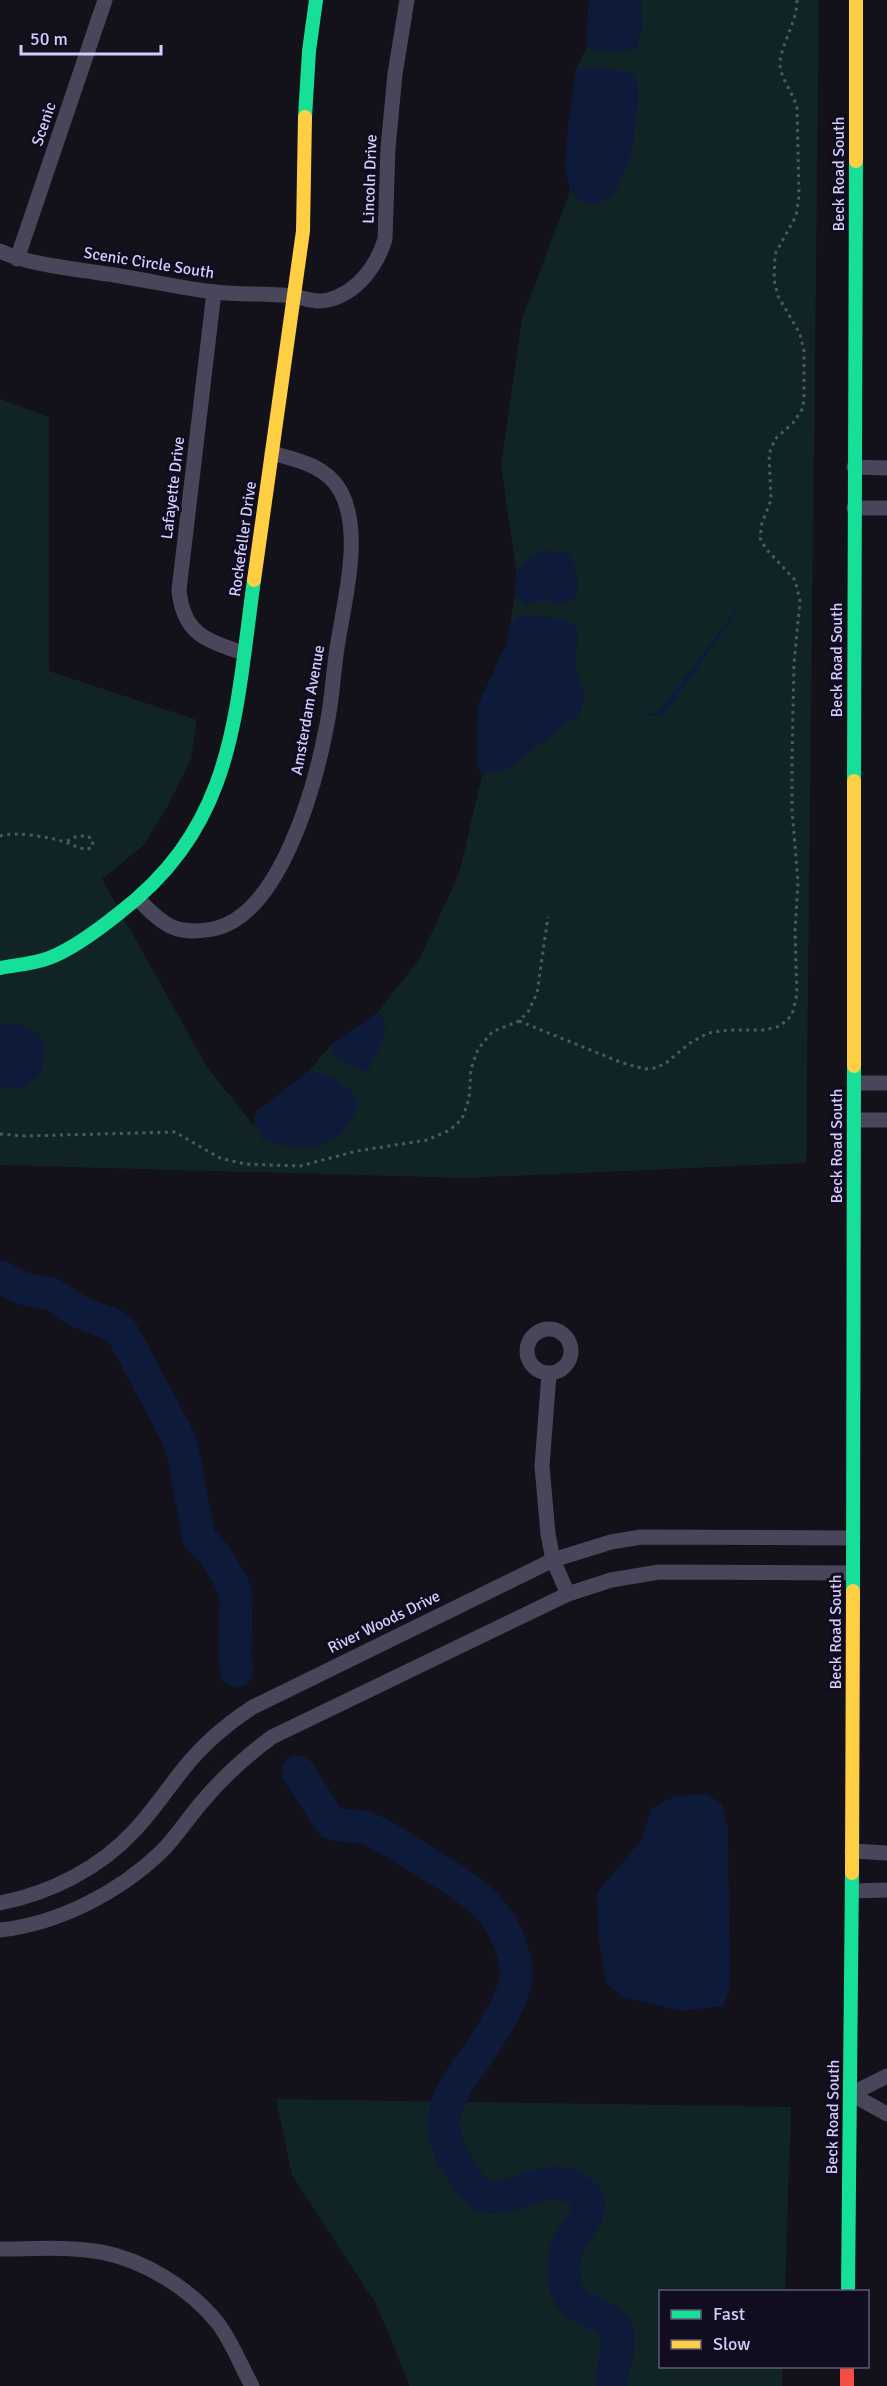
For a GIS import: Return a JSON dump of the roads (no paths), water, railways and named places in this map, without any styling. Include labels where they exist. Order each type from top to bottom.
[{"type":"main road","name":"Rockefeller Drive","points":[[0,968],[53,957],[115,918],[138,899],[185,846],[217,786],[229,747],[303,231],[305,114],[309,51],[316,0]]},
{"type":"main road","name":"Beck Road South","points":[[848,2290],[852,1891],[856,0]]},
{"type":"main road","points":[[847,2368],[847,2386]]},
{"type":"street","name":"Scenic","points":[[17,259],[105,0]]},
{"type":"street","name":"Lincoln Drive","points":[[294,296],[312,302],[330,300],[346,292],[366,276],[381,254],[386,229],[388,147],[395,74],[407,0]]},
{"type":"street","name":"Scenic Circle South","points":[[0,251],[17,259],[51,266],[214,292],[294,296]]},
{"type":"street","name":"Lafayette Drive","points":[[214,292],[179,590],[186,620],[199,635],[243,653]]},
{"type":"street","name":"Amsterdam Avenue","points":[[138,899],[165,925],[187,931],[199,932],[220,928],[239,917],[251,909],[270,883],[299,825],[313,786],[327,727],[352,533],[349,511],[340,490],[321,470],[303,461],[272,453]]},
{"type":"street","points":[[854,467],[887,468]]},
{"type":"street","points":[[854,508],[887,508]]},
{"type":"street","points":[[854,1083],[887,1083]]},
{"type":"street","points":[[854,1120],[887,1120]]},
{"type":"street","points":[[549,1374],[542,1466],[548,1534],[553,1560],[568,1594]]},
{"type":"street","name":"River Woods Drive","points":[[0,1903],[42,1892],[75,1877],[99,1862],[136,1829],[204,1745],[231,1721],[253,1707],[553,1560],[611,1542],[641,1537],[853,1538]]},
{"type":"street","points":[[0,1930],[35,1923],[81,1906],[135,1873],[174,1838],[224,1777],[272,1737],[568,1594],[611,1580],[658,1572],[853,1574]]},
{"type":"street","points":[[852,1851],[887,1852]]},
{"type":"street","points":[[852,1891],[887,1890]]},
{"type":"street","points":[[851,2094],[887,2076]]},
{"type":"street","points":[[851,2094],[887,2114]]},
{"type":"street","points":[[0,2249],[78,2249],[102,2252],[155,2272],[186,2291],[217,2322],[252,2386]]},
{"type":"water","points":[[589,0],[641,0],[642,30],[637,48],[611,52],[586,48]]},
{"type":"water","points":[[594,67],[632,73],[637,82],[639,94],[631,156],[616,191],[599,204],[581,201],[572,193],[566,162],[575,72],[583,68]]},
{"type":"water","points":[[545,549],[554,554],[561,550],[572,559],[577,578],[576,599],[556,605],[545,599],[527,604],[515,595],[516,570],[528,559]]},
{"type":"water","points":[[760,579],[665,714],[642,717],[660,710]]},
{"type":"water","points":[[538,615],[566,621],[576,626],[578,638],[575,664],[585,698],[579,714],[509,768],[482,776],[477,763],[478,705],[507,643],[509,625],[519,616]]},
{"type":"water","points":[[378,1012],[386,1022],[382,1043],[367,1072],[334,1058],[331,1045]]},
{"type":"water","points":[[0,1024],[19,1024],[38,1034],[45,1046],[41,1074],[23,1089],[0,1087]]},
{"type":"water","points":[[309,1071],[337,1080],[359,1101],[345,1130],[334,1139],[308,1147],[293,1147],[262,1139],[254,1119],[257,1111]]},
{"type":"water","points":[[708,1794],[722,1805],[728,1829],[730,1990],[723,2006],[682,2011],[622,1997],[606,1982],[599,1940],[597,1893],[642,1839],[652,1808],[676,1796]]},
{"type":"waterway","points":[[0,1277],[21,1288],[51,1294],[79,1312],[111,1324],[122,1332],[178,1437],[199,1538],[215,1555],[232,1583],[236,1596],[235,1657],[237,1671]]},
{"type":"waterway","points":[[298,1772],[331,1823],[362,1827],[373,1831],[447,1875],[487,1906],[506,1933],[516,1963],[514,1986],[501,2017],[448,2102],[444,2123],[446,2140],[466,2178],[479,2193],[489,2197],[501,2197],[553,2183],[566,2185],[579,2191],[585,2197],[588,2210],[570,2241],[564,2267],[565,2283],[569,2295],[575,2302],[608,2322],[617,2331],[618,2345],[612,2386]]}]
